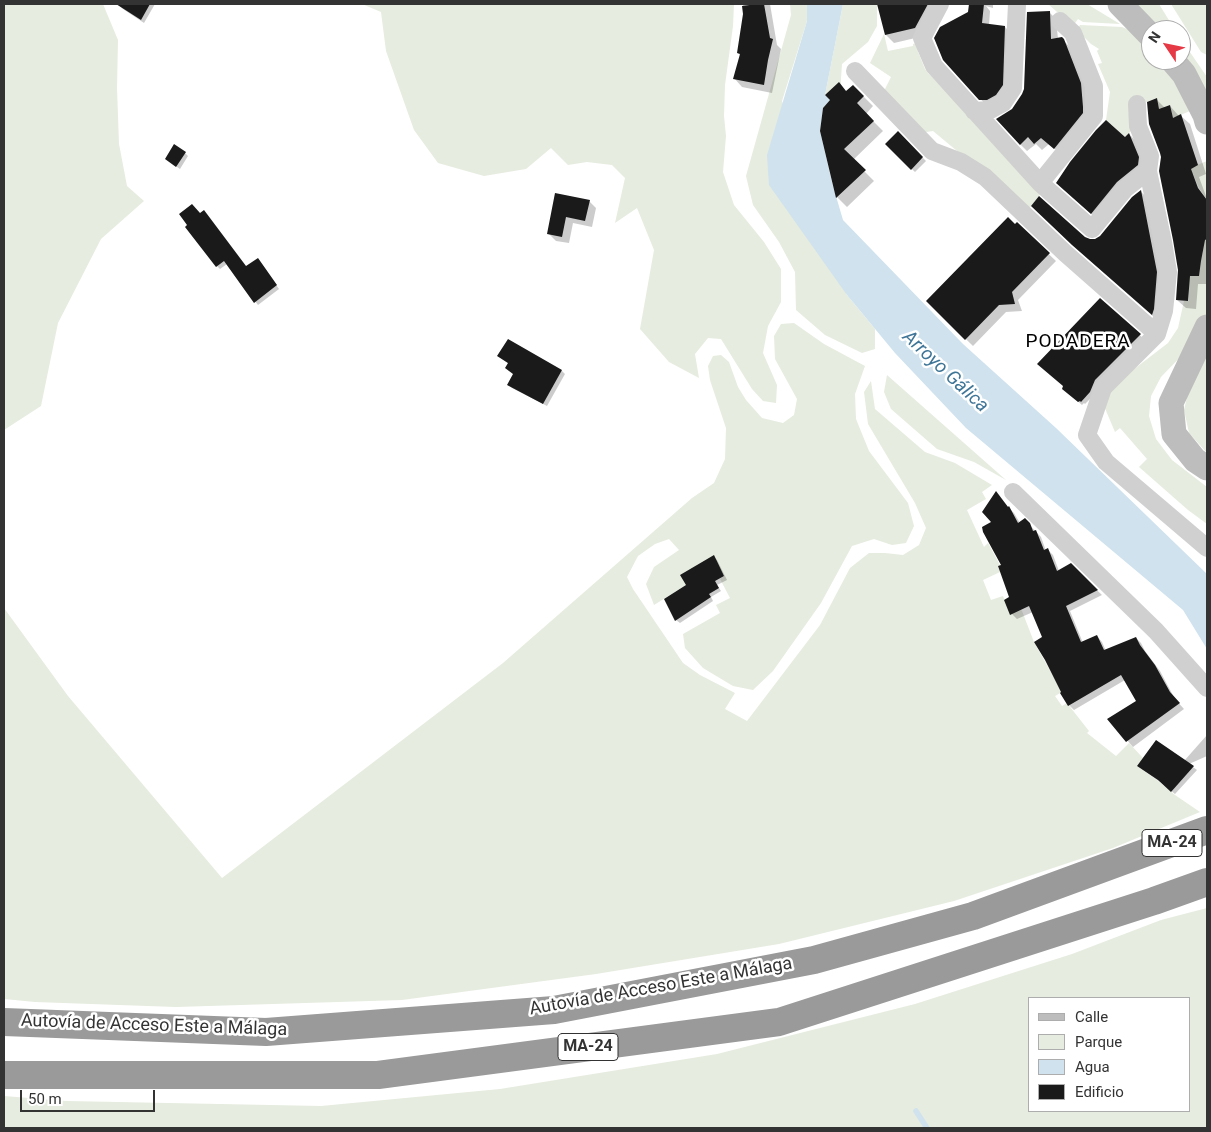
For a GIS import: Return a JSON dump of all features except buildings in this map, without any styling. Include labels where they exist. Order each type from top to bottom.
[{"type":"highway","name":"Autovía de Acceso Este a Málaga","points":[[4,1022],[266,1032],[554,1010],[814,960],[973,916],[1207,830]]},
{"type":"highway","name":"MA-24","points":[[4,1075],[378,1075],[779,1022],[1154,901],[1207,882]]},
{"type":"main road","points":[[1120,4],[1141,26]]},
{"type":"main road","points":[[1181,70],[1205,114],[1207,122]]},
{"type":"main road","points":[[1207,327],[1171,403],[1174,434],[1195,460],[1207,468]]},
{"type":"street","points":[[940,4],[922,38],[934,66],[1040,183],[1092,230],[1125,189],[1148,171]]},
{"type":"street","points":[[974,111],[990,110],[1003,103],[1013,88],[1017,4]]},
{"type":"street","points":[[1040,183],[1094,116],[1094,86],[1073,33],[1060,21]]},
{"type":"street","points":[[854,71],[932,151],[961,162],[985,177],[1065,253],[1157,334]]},
{"type":"street","points":[[1136,104],[1138,126],[1150,156],[1148,171],[1168,272],[1164,311],[1157,334],[1103,388],[1087,435],[1106,462],[1207,548]]},
{"type":"street","points":[[1013,492],[1156,631],[1207,688]]},
{"type":"green space","points":[[4,4],[103,4],[118,40],[119,144],[127,186],[144,201],[101,239],[58,323],[41,406],[4,430]]},
{"type":"green space","points":[[362,4],[734,4],[725,85],[724,116],[726,136],[723,172],[734,205],[764,242],[781,269],[781,302],[768,326],[763,353],[777,385],[776,403],[763,401],[752,389],[721,339],[708,338],[695,354],[699,378],[669,362],[640,329],[654,250],[637,208],[615,223],[625,178],[612,165],[587,162],[568,165],[551,148],[526,169],[484,176],[438,163],[414,130],[386,51],[381,12]]},
{"type":"green space","points":[[790,4],[807,4],[807,21],[782,101],[847,295],[875,329],[875,349],[862,353],[825,335],[796,310],[795,272],[779,242],[753,205],[746,176],[791,15]]},
{"type":"green space","points":[[843,4],[877,4],[877,26],[868,42],[842,64],[841,85],[825,95]]},
{"type":"green space","points":[[1048,4],[1087,4],[1120,24],[1083,22],[1078,19],[1073,26]]},
{"type":"green space","points":[[1132,4],[1159,4],[1169,20],[1147,20]]},
{"type":"green space","points":[[1171,4],[1207,4],[1207,55],[1201,52],[1191,36],[1191,20],[1181,20]]},
{"type":"green space","points":[[1080,25],[1122,27],[1129,30],[1141,40],[1141,70],[1168,70],[1190,111],[1173,118],[1170,105],[1159,109],[1157,98],[1141,104],[1132,97],[1130,99],[1134,107],[1134,128],[1125,137],[1106,120],[1110,92],[1098,64],[1102,63],[1097,51],[1099,49],[1077,30]]},
{"type":"green space","points":[[884,34],[888,51],[913,46],[913,44],[917,43],[918,52],[928,73],[1042,192],[1028,210],[933,131],[920,133],[884,91],[891,77],[870,63]]},
{"type":"green space","points":[[1191,54],[1207,77],[1207,102],[1189,70],[1191,70]]},
{"type":"green space","points":[[1207,161],[1207,208],[1206,198],[1193,174],[1182,171]]},
{"type":"green space","points":[[1207,239],[1207,315],[1189,348],[1161,377],[1151,396],[1149,416],[1156,439],[1172,460],[1207,487],[1207,524],[1139,467],[1147,459],[1120,428],[1115,432],[1104,406],[1106,397],[1125,376],[1168,343],[1178,328],[1184,301],[1189,301],[1188,276],[1199,276],[1205,240]]},
{"type":"green space","points":[[794,323],[824,344],[865,366],[855,394],[856,419],[869,451],[908,503],[914,526],[906,543],[892,545],[874,539],[852,546],[821,603],[773,671],[753,690],[733,686],[703,668],[685,648],[683,634],[720,613],[716,605],[730,598],[720,579],[724,576],[714,556],[686,585],[654,605],[646,584],[654,567],[679,550],[669,539],[655,544],[638,556],[627,577],[633,589],[683,663],[700,675],[735,693],[725,709],[747,721],[820,625],[850,568],[869,553],[903,555],[919,545],[926,528],[915,503],[868,424],[864,392],[871,381],[875,409],[925,452],[955,463],[992,485],[982,492],[986,499],[967,510],[984,547],[988,543],[1000,565],[1000,572],[983,580],[991,600],[1003,596],[1010,614],[1022,611],[1034,642],[1062,692],[1055,696],[1062,706],[1067,703],[1089,731],[1087,733],[1116,756],[1129,743],[1143,758],[1137,766],[1200,812],[1113,848],[954,901],[779,944],[596,974],[402,1000],[176,1007],[35,1002],[4,999],[4,608],[68,696],[222,878],[503,663],[692,498],[714,483],[725,459],[726,428],[710,380],[708,366],[713,356],[721,355],[729,362],[738,387],[746,400],[762,418],[783,423],[794,415],[797,399],[775,359],[774,336],[781,324]]},
{"type":"green space","points":[[1207,347],[1207,453],[1189,433],[1184,410],[1190,384]]},
{"type":"green space","points":[[887,375],[1006,480],[974,462],[937,449],[891,409],[884,392]]},
{"type":"green space","points":[[1207,908],[1207,1128],[4,1128],[4,1096],[66,1101],[321,1106],[500,1089],[717,1054],[915,1004],[1072,954],[1161,920]]},
{"type":"water","name":"Arroyo Gálica","points":[[807,4],[843,4],[825,95],[830,100],[823,108],[820,131],[843,220],[963,344],[1056,428],[1207,574],[1207,649],[1183,610],[966,428],[895,353],[847,295],[769,185],[767,155],[807,21]]},
{"type":"waterway","points":[[916,1111],[927,1128]]},
{"type":"district","name":"PODADERA","points":[[1078,342]]}]
